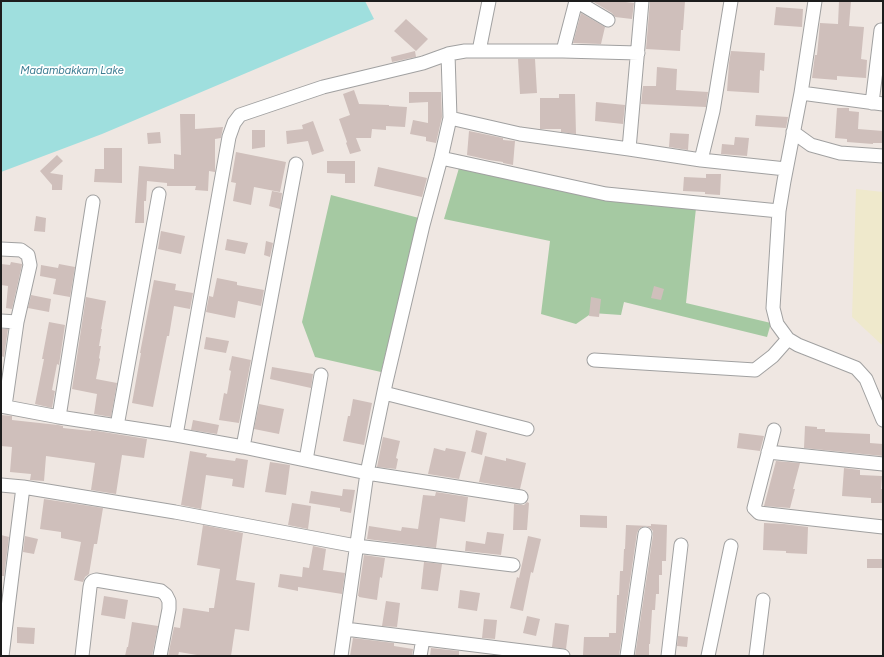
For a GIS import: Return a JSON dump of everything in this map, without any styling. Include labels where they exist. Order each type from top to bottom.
[{"type":"street","points":[[478,51],[490,1]]},
{"type":"street","points":[[563,51],[576,1],[608,20]]},
{"type":"street","points":[[629,149],[642,1]]},
{"type":"street","points":[[702,160],[713,112],[731,1]]},
{"type":"street","points":[[815,1],[779,211],[773,308],[777,324],[788,339],[798,345],[856,368],[866,378],[883,420]]},
{"type":"street","points":[[800,93],[878,104],[881,30]]},
{"type":"street","points":[[176,435],[229,137],[234,123],[240,115],[323,87],[424,63],[448,54],[465,51],[638,53]]},
{"type":"street","points":[[341,656],[367,473],[423,225],[450,118],[448,54]]},
{"type":"street","points":[[450,118],[520,134],[702,160],[786,169]]},
{"type":"street","points":[[793,132],[811,145],[840,153],[883,156]]},
{"type":"street","points":[[441,158],[606,194],[779,211]]},
{"type":"street","points":[[243,447],[296,164]]},
{"type":"street","points":[[117,426],[159,194]]},
{"type":"street","points":[[59,417],[93,202]]},
{"type":"street","points":[[1,249],[21,250],[28,256],[30,265],[17,322],[3,406],[59,417],[243,447],[367,473],[521,497]]},
{"type":"street","points":[[1,321],[17,322]]},
{"type":"street","points":[[594,360],[755,370],[773,356],[788,339]]},
{"type":"street","points":[[306,460],[320,375]]},
{"type":"street","points":[[384,393],[527,429]]},
{"type":"street","points":[[774,430],[754,508],[759,513],[883,527]]},
{"type":"street","points":[[768,452],[883,464]]},
{"type":"street","points":[[1,485],[23,487],[175,512],[356,546],[513,565]]},
{"type":"street","points":[[2,656],[23,487]]},
{"type":"street","points":[[627,656],[645,534]]},
{"type":"street","points":[[668,656],[681,546]]},
{"type":"street","points":[[708,656],[731,546]]},
{"type":"street","points":[[82,656],[90,587],[91,583],[96,580],[161,591],[166,595],[169,601],[169,609],[160,656]]},
{"type":"street","points":[[756,656],[763,600]]},
{"type":"street","points":[[345,629],[424,639],[477,651],[563,656]]},
{"type":"street","points":[[420,656],[424,639]]},
{"type":"shaded area","points":[[856,189],[883,192],[883,346],[852,317]]},
{"type":"green space","points":[[459,168],[696,208],[686,303],[771,323],[767,337],[624,302],[621,315],[592,313],[576,324],[541,314],[550,241],[444,219]]},
{"type":"green space","points":[[331,195],[419,218],[381,372],[315,357],[302,322]]},
{"type":"water","name":"Madambakkam Lake","points":[[1,1],[365,1],[374,19],[102,134],[1,172]]},
{"type":"building","points":[[592,1],[618,1],[634,3],[632,19],[615,17],[612,13]]},
{"type":"building","points":[[650,1],[685,1],[680,51],[646,49]]},
{"type":"building","points":[[839,1],[851,1],[849,26],[864,27],[861,59],[867,60],[866,78],[837,76],[837,80],[812,78],[815,55],[817,55],[820,23],[838,24]]},
{"type":"building","points":[[776,7],[803,9],[802,27],[774,25]]},
{"type":"building","points":[[581,13],[605,27],[601,44],[573,43]]},
{"type":"building","points":[[406,19],[428,39],[416,51],[394,31]]},
{"type":"building","points":[[415,51],[416,57],[392,62],[391,57]]},
{"type":"building","points":[[731,51],[765,53],[764,71],[760,70],[759,93],[727,91]]},
{"type":"building","points":[[518,59],[535,59],[537,93],[520,94]]},
{"type":"building","points":[[657,67],[677,69],[676,90],[708,92],[706,107],[641,104],[643,86],[656,86]]},
{"type":"building","points":[[354,90],[359,104],[407,107],[405,127],[386,126],[386,130],[372,129],[371,138],[356,138],[361,151],[350,154],[339,119],[350,115],[343,94]]},
{"type":"building","points":[[409,92],[441,92],[442,117],[436,143],[426,141],[426,137],[410,134],[413,120],[428,123],[428,102],[409,103]]},
{"type":"building","points":[[559,94],[575,94],[576,134],[561,132],[561,129],[540,129],[540,98],[559,98]]},
{"type":"building","points":[[596,102],[625,105],[623,124],[595,121]]},
{"type":"building","points":[[837,108],[849,108],[849,111],[859,112],[858,129],[883,131],[883,143],[873,144],[847,142],[847,139],[835,138]]},
{"type":"building","points":[[180,114],[195,114],[195,129],[223,127],[221,138],[215,139],[215,172],[209,171],[208,191],[195,190],[196,186],[167,186],[167,183],[147,181],[146,201],[144,201],[144,223],[135,223],[139,166],[174,169],[174,154],[181,155]]},
{"type":"building","points":[[756,115],[788,117],[786,128],[755,126]]},
{"type":"building","points":[[313,121],[324,151],[312,155],[308,141],[287,144],[286,131],[303,129],[302,125]]},
{"type":"building","points":[[252,130],[265,130],[265,147],[252,149]]},
{"type":"building","points":[[469,131],[503,138],[503,140],[515,141],[513,165],[467,155]]},
{"type":"building","points":[[160,132],[161,143],[148,144],[147,133]]},
{"type":"building","points":[[670,133],[689,134],[688,150],[669,147]]},
{"type":"building","points":[[735,137],[749,138],[747,156],[721,154],[722,144],[734,145]]},
{"type":"building","points":[[104,148],[122,148],[122,183],[94,182],[95,169],[104,169]]},
{"type":"building","points":[[236,152],[286,162],[280,192],[254,187],[251,205],[233,201],[236,183],[231,182]]},
{"type":"building","points":[[57,155],[63,161],[50,173],[63,175],[62,190],[52,190],[52,185],[40,171]]},
{"type":"building","points":[[327,161],[355,161],[355,183],[345,183],[345,174],[327,173]]},
{"type":"building","points":[[378,167],[427,178],[422,197],[374,186]]},
{"type":"building","points":[[706,174],[721,174],[720,195],[705,194],[705,192],[683,191],[684,177],[706,178]]},
{"type":"building","points":[[272,191],[282,193],[280,209],[269,206]]},
{"type":"building","points":[[36,216],[46,218],[45,232],[34,231]]},
{"type":"building","points":[[161,231],[185,236],[181,254],[158,249]]},
{"type":"building","points":[[227,239],[248,243],[245,254],[225,250]]},
{"type":"building","points":[[266,241],[273,243],[270,257],[264,255]]},
{"type":"building","points":[[11,262],[22,264],[12,309],[6,308],[8,286],[1,285],[1,264],[10,265]]},
{"type":"building","points":[[59,264],[75,267],[70,297],[53,294],[56,279],[40,276],[41,265],[58,268]]},
{"type":"building","points":[[217,278],[237,282],[237,285],[264,290],[261,306],[238,301],[235,318],[206,312],[209,296],[213,297]]},
{"type":"building","points":[[154,280],[176,284],[175,290],[193,293],[190,309],[174,306],[169,336],[167,336],[153,407],[132,403]]},
{"type":"building","points":[[654,286],[664,289],[661,300],[651,298]]},
{"type":"building","points":[[31,295],[51,299],[49,312],[28,308]]},
{"type":"building","points":[[86,297],[106,301],[99,346],[101,346],[100,359],[96,379],[117,383],[111,417],[94,414],[97,394],[72,389]]},
{"type":"building","points":[[591,297],[601,299],[599,317],[589,316]]},
{"type":"building","points":[[49,322],[65,325],[59,365],[57,364],[52,390],[55,391],[52,408],[35,404],[44,359],[42,359]]},
{"type":"building","points":[[1,329],[8,329],[4,357],[1,356]]},
{"type":"building","points":[[206,337],[229,341],[226,353],[204,349]]},
{"type":"building","points":[[232,356],[251,360],[239,423],[219,420],[224,393],[227,394]]},
{"type":"building","points":[[272,367],[313,374],[311,388],[270,379]]},
{"type":"building","points":[[353,399],[372,403],[364,445],[343,441]]},
{"type":"building","points":[[259,404],[284,409],[279,434],[254,429]]},
{"type":"building","points":[[1,415],[12,416],[12,420],[58,425],[63,426],[63,428],[91,430],[147,439],[144,458],[122,455],[116,494],[91,490],[95,463],[46,456],[44,481],[30,480],[31,474],[10,472],[12,447],[1,446]]},
{"type":"building","points":[[193,420],[219,425],[217,434],[191,430]]},
{"type":"building","points":[[805,426],[825,429],[825,432],[870,434],[870,443],[883,444],[883,456],[804,448]]},
{"type":"building","points":[[476,430],[487,433],[482,455],[471,452]]},
{"type":"building","points":[[739,433],[764,436],[760,451],[737,448]]},
{"type":"building","points":[[383,437],[400,441],[396,458],[398,459],[396,469],[377,467]]},
{"type":"building","points":[[434,448],[445,451],[446,448],[466,452],[459,479],[428,474]]},
{"type":"building","points":[[190,451],[207,454],[206,457],[235,461],[236,458],[248,460],[244,488],[232,486],[233,479],[206,475],[201,509],[181,505]]},
{"type":"building","points":[[485,456],[506,461],[506,458],[526,463],[520,489],[479,482]]},
{"type":"building","points":[[776,461],[800,463],[790,508],[764,506]]},
{"type":"building","points":[[270,462],[290,465],[286,495],[265,492]]},
{"type":"building","points":[[844,468],[860,470],[860,475],[882,476],[881,489],[883,489],[883,503],[871,503],[871,498],[842,496]]},
{"type":"building","points":[[343,489],[355,490],[351,513],[340,511],[340,508],[309,503],[311,491],[342,496]]},
{"type":"building","points":[[436,492],[468,497],[465,522],[440,518],[436,548],[367,539],[369,526],[401,531],[402,527],[418,529],[423,495],[435,496]]},
{"type":"building","points":[[44,499],[103,508],[97,544],[94,544],[89,574],[85,577],[83,582],[74,580],[81,542],[61,538],[61,532],[40,529]]},
{"type":"building","points":[[527,502],[529,503],[527,530],[513,530],[514,504],[524,505]]},
{"type":"building","points":[[292,503],[311,506],[308,529],[288,525]]},
{"type":"building","points":[[580,515],[607,516],[607,528],[580,527]]},
{"type":"building","points":[[764,523],[808,527],[807,554],[763,550]]},
{"type":"building","points":[[651,524],[667,525],[666,561],[662,561],[662,575],[659,575],[659,594],[656,594],[655,610],[652,610],[649,656],[635,656],[653,535],[653,531],[646,526],[639,529],[637,533],[619,656],[583,655],[584,637],[609,637],[609,633],[616,633],[617,595],[619,595],[620,571],[623,571],[626,525],[651,526]]},
{"type":"building","points":[[203,525],[243,533],[236,580],[255,583],[249,631],[235,629],[231,656],[203,656],[179,652],[178,656],[168,656],[174,627],[180,628],[183,608],[209,612],[209,608],[214,608],[220,569],[197,565]]},
{"type":"building","points":[[487,532],[504,534],[501,555],[465,551],[466,541],[485,544]]},
{"type":"building","points":[[1,535],[9,537],[4,576],[1,576]]},
{"type":"building","points":[[25,536],[38,539],[34,554],[23,552]]},
{"type":"building","points":[[528,536],[541,539],[533,573],[531,572],[523,611],[510,608],[517,577],[519,578]]},
{"type":"building","points":[[313,546],[326,549],[323,570],[345,573],[342,594],[298,587],[298,591],[278,587],[280,574],[302,577],[303,567],[309,568]]},
{"type":"building","points":[[364,555],[385,558],[382,578],[380,577],[377,600],[358,596]]},
{"type":"building","points":[[867,559],[883,559],[883,568],[867,568]]},
{"type":"building","points":[[424,562],[442,564],[438,591],[421,589]]},
{"type":"building","points":[[460,590],[480,593],[477,611],[458,608]]},
{"type":"building","points":[[104,596],[128,600],[125,619],[101,615]]},
{"type":"building","points":[[386,601],[400,603],[397,627],[382,626]]},
{"type":"building","points":[[527,616],[540,619],[536,636],[523,633]]},
{"type":"building","points":[[484,619],[497,620],[495,639],[482,638]]},
{"type":"building","points":[[132,622],[158,626],[152,656],[125,656]]},
{"type":"building","points":[[555,623],[569,625],[566,649],[552,647]]},
{"type":"building","points":[[17,627],[35,628],[34,644],[17,643]]},
{"type":"building","points":[[678,636],[688,637],[687,647],[677,646]]},
{"type":"building","points":[[353,638],[394,643],[394,646],[413,649],[412,656],[350,656]]},
{"type":"building","points":[[431,648],[459,651],[459,656],[430,656]]}]
